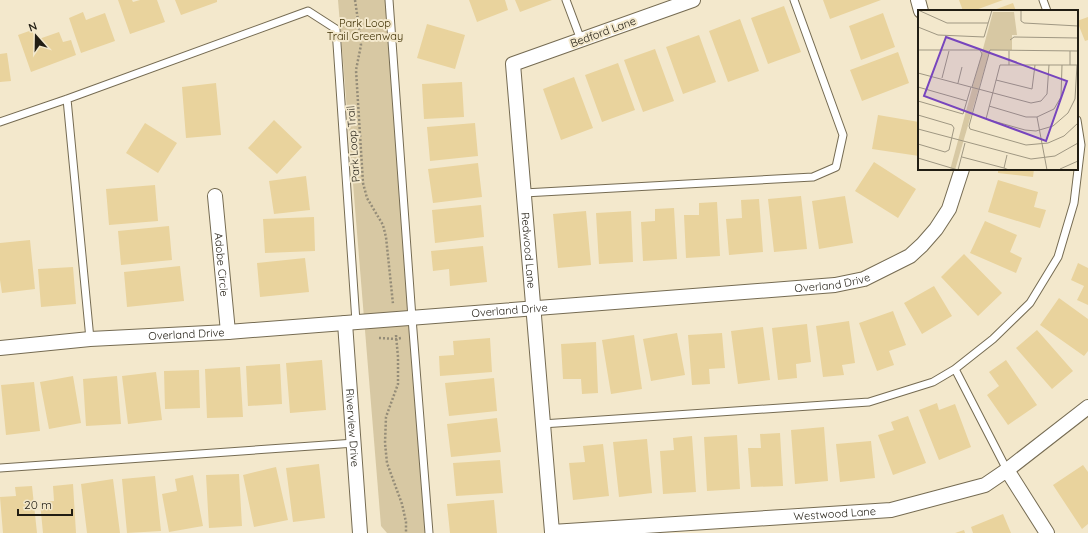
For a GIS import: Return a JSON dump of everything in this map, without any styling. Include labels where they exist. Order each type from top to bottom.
[{"type":"street","name":"Bedford Lane","points":[[513,64],[693,0]]},
{"type":"street","points":[[918,0],[921,10]]},
{"type":"street","name":"Redwood Lane","points":[[513,64],[532,309],[552,532]]},
{"type":"street","name":"Overland Drive","points":[[0,348],[90,339],[228,332],[827,286],[864,279],[910,256],[927,240],[949,209],[962,170]]},
{"type":"street","name":"Adobe Circle","points":[[215,196],[228,332]]},
{"type":"street","name":"Riverview Drive","points":[[351,323],[360,533]]},
{"type":"street","name":"Westwood Lane","points":[[552,532],[891,510],[985,485],[1007,470],[1088,407]]},
{"type":"street","points":[[1007,470],[1047,533]]},
{"type":"lane","points":[[390,0],[412,318],[429,533]]},
{"type":"lane","points":[[566,0],[581,40]]},
{"type":"lane","points":[[524,193],[813,178],[836,167],[843,135],[794,0]]},
{"type":"lane","points":[[1043,0],[1047,10]]},
{"type":"lane","points":[[0,122],[308,11],[336,29],[351,323]]},
{"type":"lane","points":[[67,99],[90,339]]},
{"type":"lane","points":[[1078,126],[1081,145],[1078,170]]},
{"type":"lane","points":[[542,424],[869,402],[933,382],[955,370],[993,339],[1030,303],[1058,257],[1074,203],[1078,170]]},
{"type":"lane","points":[[955,370],[1007,470]]},
{"type":"lane","points":[[0,468],[355,443]]},
{"type":"path","name":"Park Loop Trail","points":[[355,0],[360,27],[361,45],[356,70],[363,183],[367,198],[383,225],[386,237],[393,306]]},
{"type":"path","points":[[396,331],[398,384],[386,417],[385,443],[387,463],[402,504],[406,522],[406,533]]},
{"type":"green space","name":"Park Loop Trail Greenway","points":[[338,0],[389,0],[426,533],[387,533],[381,526]]},
{"type":"building","points":[[118,0],[132,0],[133,2],[140,0],[157,0],[165,22],[130,34]]},
{"type":"building","points":[[175,0],[217,0],[217,2],[181,15]]},
{"type":"building","points":[[469,0],[505,0],[508,10],[477,22]]},
{"type":"building","points":[[515,0],[552,0],[520,12]]},
{"type":"building","points":[[823,0],[881,0],[830,19]]},
{"type":"building","points":[[959,0],[1003,0],[976,10],[963,10]]},
{"type":"building","points":[[1013,3],[1016,10],[994,10]]},
{"type":"building","points":[[784,6],[801,52],[768,64],[751,18]]},
{"type":"building","points":[[83,12],[86,20],[105,13],[115,41],[81,53],[69,18]]},
{"type":"building","points":[[883,13],[895,47],[861,60],[849,26]]},
{"type":"building","points":[[1088,17],[1088,40],[1085,41],[1078,21]]},
{"type":"building","points":[[740,19],[759,71],[728,82],[709,31]]},
{"type":"building","points":[[427,24],[465,35],[455,69],[417,58]]},
{"type":"building","points":[[32,30],[36,40],[59,32],[63,42],[71,40],[76,55],[31,72],[18,35]]},
{"type":"building","points":[[699,35],[716,82],[683,94],[666,47]]},
{"type":"building","points":[[655,49],[674,101],[643,112],[624,60]]},
{"type":"building","points":[[898,52],[909,83],[862,101],[850,70]]},
{"type":"building","points":[[7,53],[11,81],[0,82],[0,54]]},
{"type":"building","points":[[618,63],[635,110],[602,122],[585,75]]},
{"type":"building","points":[[574,77],[593,128],[561,140],[543,89]]},
{"type":"building","points":[[462,82],[464,117],[424,119],[422,84]]},
{"type":"building","points":[[216,83],[221,135],[186,138],[182,87]]},
{"type":"building","points":[[878,115],[918,122],[918,156],[872,149]]},
{"type":"building","points":[[274,120],[302,147],[277,174],[248,148]]},
{"type":"building","points":[[145,123],[177,143],[158,173],[126,153]]},
{"type":"building","points":[[475,123],[478,156],[430,161],[427,127]]},
{"type":"building","points":[[874,162],[916,189],[898,218],[855,191]]},
{"type":"building","points":[[478,163],[482,197],[433,203],[428,169]]},
{"type":"building","points":[[998,170],[1034,170],[1033,177],[998,173]]},
{"type":"building","points":[[306,176],[310,210],[274,214],[269,181]]},
{"type":"building","points":[[998,180],[1038,192],[1034,207],[1046,210],[1040,228],[988,212]]},
{"type":"building","points":[[155,185],[158,221],[109,225],[106,189]]},
{"type":"building","points":[[801,196],[807,249],[774,252],[768,199]]},
{"type":"building","points":[[845,196],[853,243],[819,249],[812,201]]},
{"type":"building","points":[[759,199],[763,252],[729,255],[726,219],[742,218],[741,200]]},
{"type":"building","points":[[717,202],[720,256],[686,258],[684,215],[699,215],[699,203]]},
{"type":"building","points":[[481,205],[484,237],[435,243],[432,210]]},
{"type":"building","points":[[674,208],[677,259],[643,261],[641,222],[655,221],[655,209]]},
{"type":"building","points":[[586,211],[591,265],[558,268],[553,214]]},
{"type":"building","points":[[631,211],[633,262],[599,264],[596,213]]},
{"type":"building","points":[[314,217],[315,251],[265,253],[263,219]]},
{"type":"building","points":[[985,221],[1017,235],[1010,252],[1022,258],[1016,273],[970,253]]},
{"type":"building","points":[[169,226],[172,260],[121,265],[118,231]]},
{"type":"building","points":[[30,240],[35,289],[2,293],[0,280],[0,243]]},
{"type":"building","points":[[483,246],[487,282],[450,286],[449,269],[433,271],[431,251]]},
{"type":"building","points":[[964,254],[1002,293],[978,316],[941,277]]},
{"type":"building","points":[[305,258],[309,292],[260,297],[257,263]]},
{"type":"building","points":[[1078,263],[1088,268],[1088,305],[1077,300],[1084,286],[1071,280]]},
{"type":"building","points":[[180,266],[184,301],[127,307],[124,272]]},
{"type":"building","points":[[73,267],[76,304],[41,307],[38,269]]},
{"type":"building","points":[[934,286],[952,316],[922,334],[904,303]]},
{"type":"building","points":[[1059,298],[1088,319],[1088,351],[1084,356],[1040,325]]},
{"type":"building","points":[[893,311],[906,345],[889,351],[894,365],[877,371],[859,323]]},
{"type":"building","points":[[849,321],[855,363],[842,365],[844,375],[823,377],[816,326]]},
{"type":"building","points":[[807,324],[811,362],[796,364],[797,378],[778,380],[772,328]]},
{"type":"building","points":[[763,327],[770,380],[738,384],[731,331]]},
{"type":"building","points":[[1037,330],[1073,371],[1052,389],[1016,348]]},
{"type":"building","points":[[677,333],[685,375],[651,381],[643,339]]},
{"type":"building","points":[[722,333],[725,368],[709,369],[710,384],[692,385],[688,335]]},
{"type":"building","points":[[634,335],[642,389],[611,394],[602,340]]},
{"type":"building","points":[[490,338],[492,372],[440,376],[439,356],[454,355],[453,341]]},
{"type":"building","points":[[596,342],[598,393],[582,394],[581,379],[563,379],[561,344]]},
{"type":"building","points":[[322,360],[326,410],[290,413],[286,363]]},
{"type":"building","points":[[1006,360],[1037,405],[1008,425],[987,395],[999,386],[989,372]]},
{"type":"building","points":[[280,364],[282,404],[248,406],[246,366]]},
{"type":"building","points":[[240,367],[243,417],[207,418],[205,369]]},
{"type":"building","points":[[199,370],[200,408],[165,409],[164,371]]},
{"type":"building","points":[[156,372],[162,420],[128,424],[122,376]]},
{"type":"building","points":[[73,376],[81,423],[49,429],[40,382]]},
{"type":"building","points":[[117,376],[121,424],[86,426],[83,379]]},
{"type":"building","points":[[494,378],[497,411],[449,416],[445,383]]},
{"type":"building","points":[[34,382],[40,431],[6,435],[1,385]]},
{"type":"building","points":[[937,403],[939,410],[955,404],[971,447],[939,460],[919,410]]},
{"type":"building","points":[[908,416],[926,463],[893,475],[878,435],[894,430],[891,422]]},
{"type":"building","points":[[497,418],[501,452],[451,457],[447,424]]},
{"type":"building","points":[[824,427],[828,481],[795,484],[791,430]]},
{"type":"building","points":[[780,433],[783,486],[751,487],[748,448],[761,448],[760,434]]},
{"type":"building","points":[[737,435],[740,489],[707,491],[704,437]]},
{"type":"building","points":[[692,436],[696,492],[663,494],[660,451],[674,450],[673,438]]},
{"type":"building","points":[[647,439],[652,493],[619,497],[613,442]]},
{"type":"building","points":[[871,441],[875,478],[840,482],[836,444]]},
{"type":"building","points":[[603,444],[609,496],[573,500],[569,463],[585,462],[583,446]]},
{"type":"building","points":[[500,460],[503,493],[456,496],[453,463]]},
{"type":"building","points":[[319,464],[325,518],[293,522],[286,468]]},
{"type":"building","points":[[1083,465],[1088,472],[1088,524],[1082,529],[1053,485]]},
{"type":"building","points":[[276,467],[288,520],[254,527],[243,475]]},
{"type":"building","points":[[239,474],[242,526],[209,528],[206,475]]},
{"type":"building","points":[[193,475],[203,526],[169,532],[162,494],[177,491],[175,479]]},
{"type":"building","points":[[155,476],[161,531],[127,533],[122,479]]},
{"type":"building","points":[[113,479],[120,533],[87,533],[81,484]]},
{"type":"building","points":[[73,484],[76,533],[43,533],[40,502],[54,501],[53,486]]},
{"type":"building","points":[[32,486],[37,533],[3,533],[0,497],[16,496],[15,487]]},
{"type":"building","points":[[494,500],[497,533],[450,533],[447,504]]},
{"type":"building","points":[[1003,514],[1011,533],[973,533],[971,527]]},
{"type":"building","points":[[964,530],[965,533],[955,533]]}]
